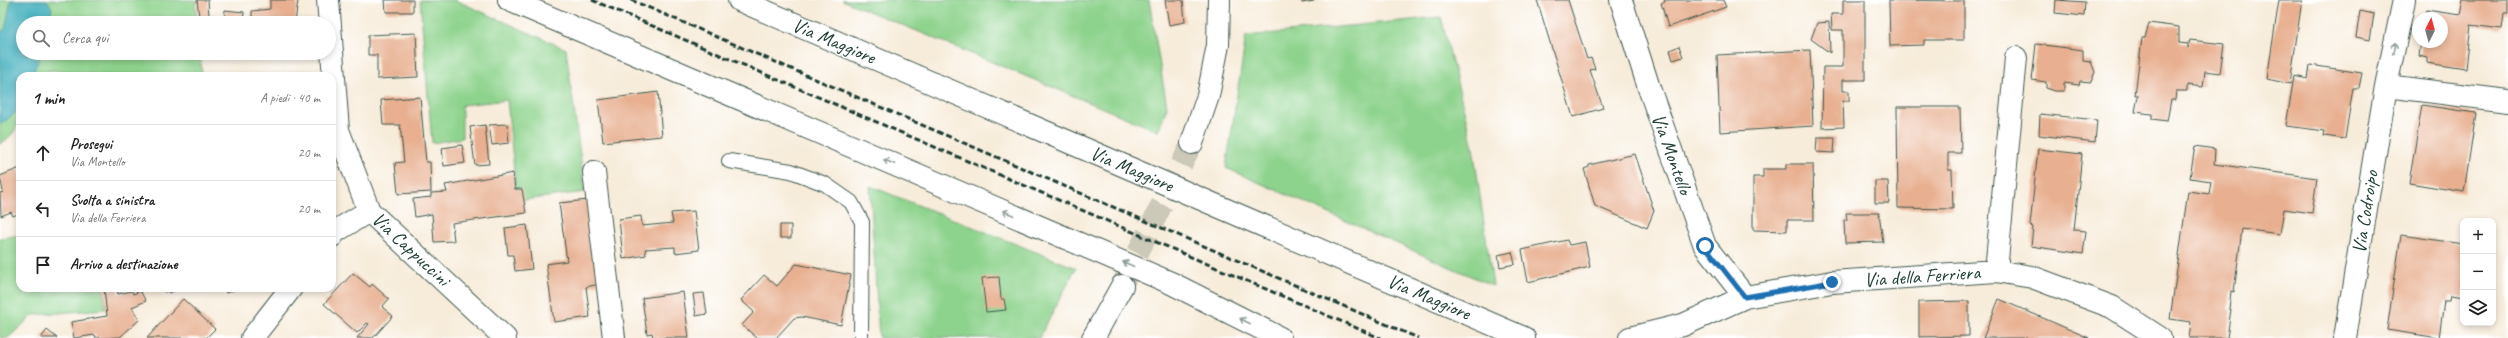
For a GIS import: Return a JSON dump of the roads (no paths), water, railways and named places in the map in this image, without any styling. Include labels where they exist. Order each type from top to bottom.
[{"type":"street","name":"Via Cappuccini","points":[[328,0],[329,16]]},
{"type":"street","points":[[508,0],[1171,283],[1280,338]]},
{"type":"street","name":"Via Maggiore","points":[[739,0],[1524,338]]},
{"type":"street","points":[[1192,143],[1208,96],[1218,44],[1219,0]]},
{"type":"street","name":"Via Montello","points":[[1621,0],[1649,88],[1705,246],[1745,297]]},
{"type":"street","name":"Via Codroipo","points":[[2345,338],[2386,86],[2404,0]]},
{"type":"street","points":[[1996,271],[2016,58]]},
{"type":"street","name":"Via Cappuccini","points":[[331,60],[332,72]]},
{"type":"street","points":[[2386,86],[2508,101]]},
{"type":"street","name":"Via Cappuccini","points":[[336,120],[338,130],[369,212],[505,338]]},
{"type":"street","points":[[594,172],[614,338]]},
{"type":"street","points":[[336,230],[369,212]]},
{"type":"street","name":"Via della Ferriera","points":[[1630,338],[1683,325],[1745,297],[1832,282],[1996,271],[2032,277],[2112,307],[2160,338]]},
{"type":"street","points":[[1093,338],[1122,286]]},
{"type":"street","points":[[262,334],[288,292]]},
{"type":"lane","points":[[729,161],[791,171],[825,184],[851,202],[862,222],[861,338]]},
{"type":"water","points":[[11,0],[47,0],[52,8],[50,16],[16,16],[16,60],[38,60],[34,72],[16,72],[16,112],[0,125],[0,33],[5,29]]},
{"type":"tunnel","points":[[1123,283],[1192,143]]},
{"type":"railway","points":[[592,0],[1380,338]]},
{"type":"railway","points":[[631,0],[1418,338]]}]
